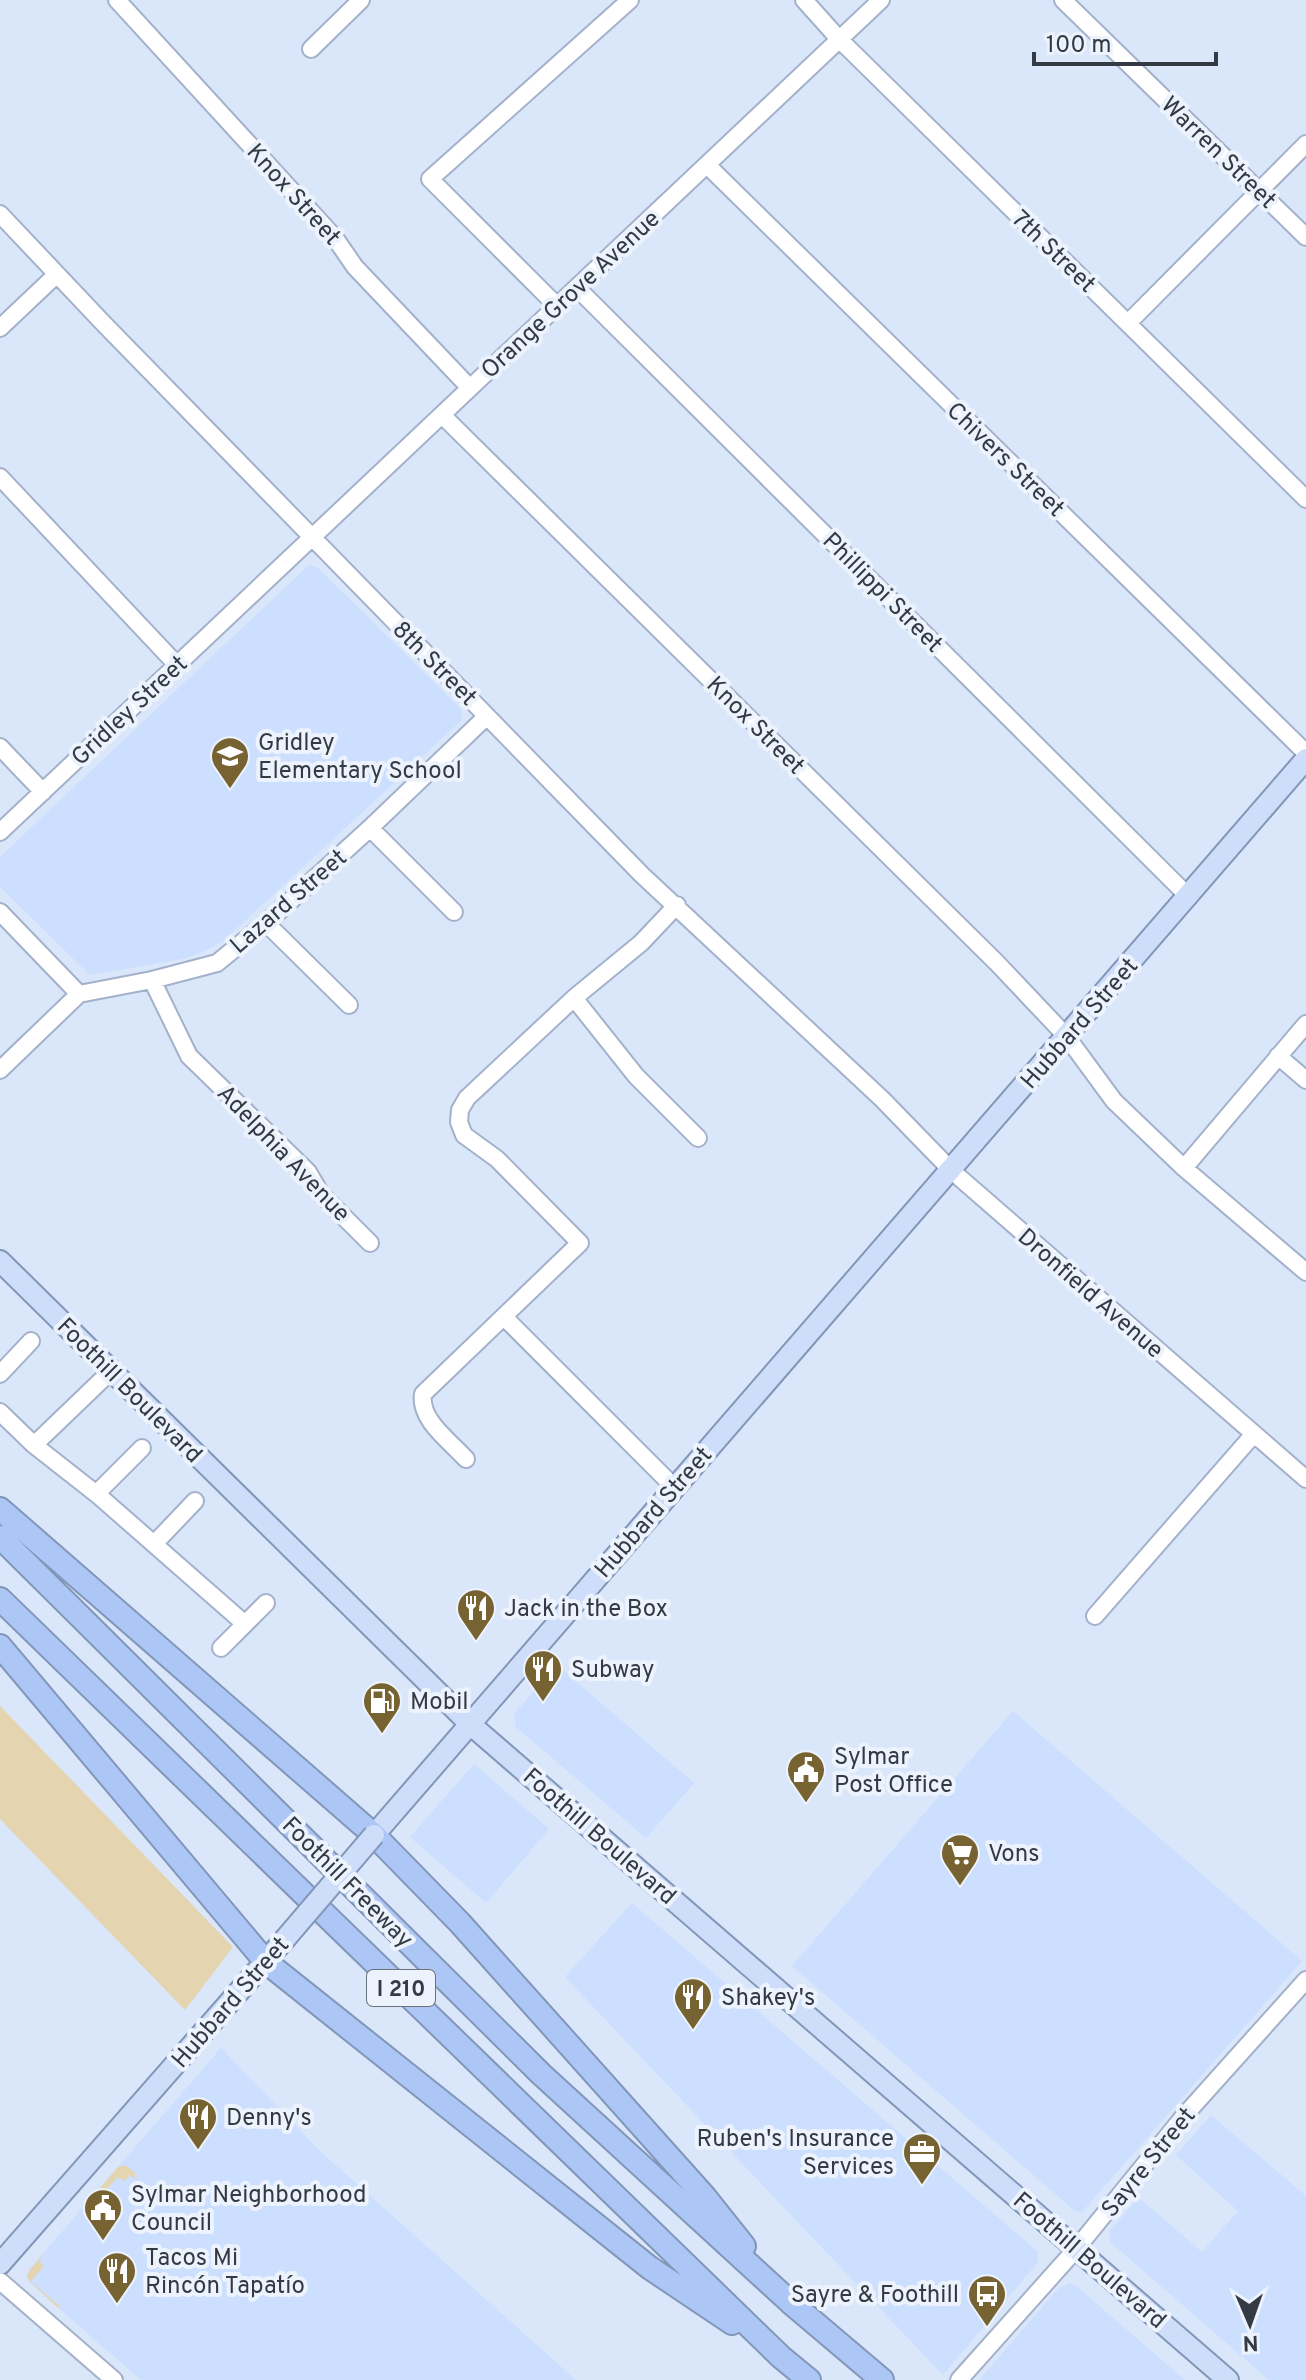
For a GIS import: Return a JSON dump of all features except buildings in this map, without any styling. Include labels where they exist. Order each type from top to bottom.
[{"type":"highway","points":[[0,1509],[374,1835],[460,1923],[705,2197],[790,2302]]},
{"type":"highway","name":"Foothill Freeway","points":[[0,1537],[541,2074],[790,2302],[882,2380]]},
{"type":"highway","name":"Foothill Freeway","points":[[0,1599],[781,2357],[809,2380]]},
{"type":"highway","points":[[0,1646],[266,1962],[650,2268],[781,2357]]},
{"type":"main road","name":"Hubbard Street","points":[[0,2264],[266,1962],[1306,759]]},
{"type":"main road","name":"Foothill Boulevard","points":[[0,1261],[470,1724],[1228,2380]]},
{"type":"street","name":"Knox Street","points":[[117,0],[335,238],[355,267],[470,388]]},
{"type":"street","points":[[311,49],[361,0]]},
{"type":"street","points":[[557,306],[430,179],[630,0]]},
{"type":"street","name":"7th Street","points":[[804,0],[839,39],[1306,499]]},
{"type":"street","name":"Orange Grove Avenue","points":[[259,588],[881,0]]},
{"type":"street","name":"Warren Street","points":[[1063,0],[1306,237]]},
{"type":"street","points":[[1128,323],[1306,144]]},
{"type":"street","name":"Chivers Street","points":[[707,165],[1306,753]]},
{"type":"street","name":"8th Street","points":[[0,214],[642,875],[882,1099]]},
{"type":"street","points":[[0,328],[56,275]]},
{"type":"street","name":"Phillippi Street","points":[[577,288],[1189,897]]},
{"type":"street","name":"Knox Street","points":[[442,415],[986,952],[1067,1037],[1114,1101],[1184,1168],[1306,1272]]},
{"type":"street","points":[[0,477],[177,665]]},
{"type":"street","name":"Gridley Street","points":[[0,832],[259,588]]},
{"type":"street","name":"Lazard Street","points":[[79,994],[217,963],[266,923],[370,828],[487,716]]},
{"type":"street","points":[[0,747],[43,792]]},
{"type":"street","points":[[370,828],[454,912]]},
{"type":"street","points":[[466,1459],[426,1415],[422,1405],[423,1394],[580,1243],[497,1159],[464,1135],[459,1122],[460,1110],[467,1098],[574,998],[641,943],[677,905]]},
{"type":"street","points":[[0,912],[79,994],[0,1070]]},
{"type":"street","points":[[266,923],[349,1005]]},
{"type":"street","name":"Adelphia Avenue","points":[[152,980],[189,1056],[308,1172],[321,1194],[370,1243]]},
{"type":"street","points":[[574,998],[636,1076],[698,1138]]},
{"type":"street","points":[[1184,1168],[1306,1024]]},
{"type":"street","points":[[1278,1056],[1306,1080]]},
{"type":"street","name":"Dronfield Avenue","points":[[882,1099],[952,1171],[1306,1479]]},
{"type":"street","points":[[504,1317],[674,1487]]},
{"type":"street","points":[[0,1374],[31,1341]]},
{"type":"street","points":[[34,1445],[110,1372]]},
{"type":"street","points":[[0,1412],[34,1445],[97,1493],[245,1624]]},
{"type":"street","points":[[1095,1616],[1253,1435]]},
{"type":"street","points":[[97,1493],[142,1448]]},
{"type":"street","points":[[154,1544],[195,1501]]},
{"type":"street","points":[[221,1648],[266,1603]]},
{"type":"street","name":"Sayre Street","points":[[959,2380],[1076,2249],[1184,2116],[1306,1980]]},
{"type":"street","points":[[0,2281],[114,2380]]},
{"type":"shaded area","name":"Gridley Elementary School","points":[[309,565],[317,567],[461,709],[462,720],[223,941],[182,959],[90,975],[0,887],[0,857]]},
{"type":"shaded area","points":[[551,1660],[694,1783],[646,1838],[516,1727],[514,1714],[544,1679],[539,1674]]},
{"type":"shaded area","points":[[0,1706],[233,1947],[185,2010],[0,1819]]},
{"type":"shaded area","points":[[1013,1711],[1302,1961],[1082,2212],[1075,2211],[792,1966]]},
{"type":"shaded area","points":[[474,1764],[549,1829],[486,1903],[410,1837]]},
{"type":"shaded area","points":[[632,1903],[1038,2252],[1038,2262],[943,2375],[565,1977]]},
{"type":"shaded area","points":[[221,2048],[320,2151],[576,2380],[141,2380],[31,2284],[27,2278],[28,2271]]},
{"type":"shaded area","points":[[1211,2115],[1306,2196],[1306,2380],[1269,2380],[1110,2242],[1109,2231],[1139,2198],[1202,2252],[1238,2211],[1176,2155]]},
{"type":"shaded area","points":[[119,2166],[127,2166],[135,2173],[135,2179],[130,2175],[124,2181],[118,2177],[106,2190],[112,2195],[106,2203],[95,2194]]},
{"type":"shaded area","points":[[45,2252],[39,2261],[44,2266],[31,2281],[58,2305],[61,2303],[58,2308],[27,2278]]},
{"type":"shaded area","points":[[1069,2283],[1185,2380],[979,2380],[1058,2289]]},
{"type":"place","name":"Gridley Elementary School","points":[[230,790]]},
{"type":"place","name":"Jack in the Box","points":[[476,1642]]},
{"type":"place","name":"Subway","points":[[543,1703]]},
{"type":"place","name":"Mobil","points":[[382,1735]]},
{"type":"place","name":"Sylmar Post Office","points":[[806,1804]]},
{"type":"place","name":"Vons","points":[[960,1887]]},
{"type":"place","name":"Shakey's","points":[[693,2031]]},
{"type":"place","name":"Denny's","points":[[198,2151]]},
{"type":"place","name":"Ruben's Insurance Services","points":[[922,2186]]},
{"type":"place","name":"Sylmar Neighborhood Council","points":[[103,2242]]},
{"type":"place","name":"Tacos Mi Rincón Tapatío","points":[[117,2305]]},
{"type":"place","name":"Sayre & Foothill","points":[[987,2328]]}]
